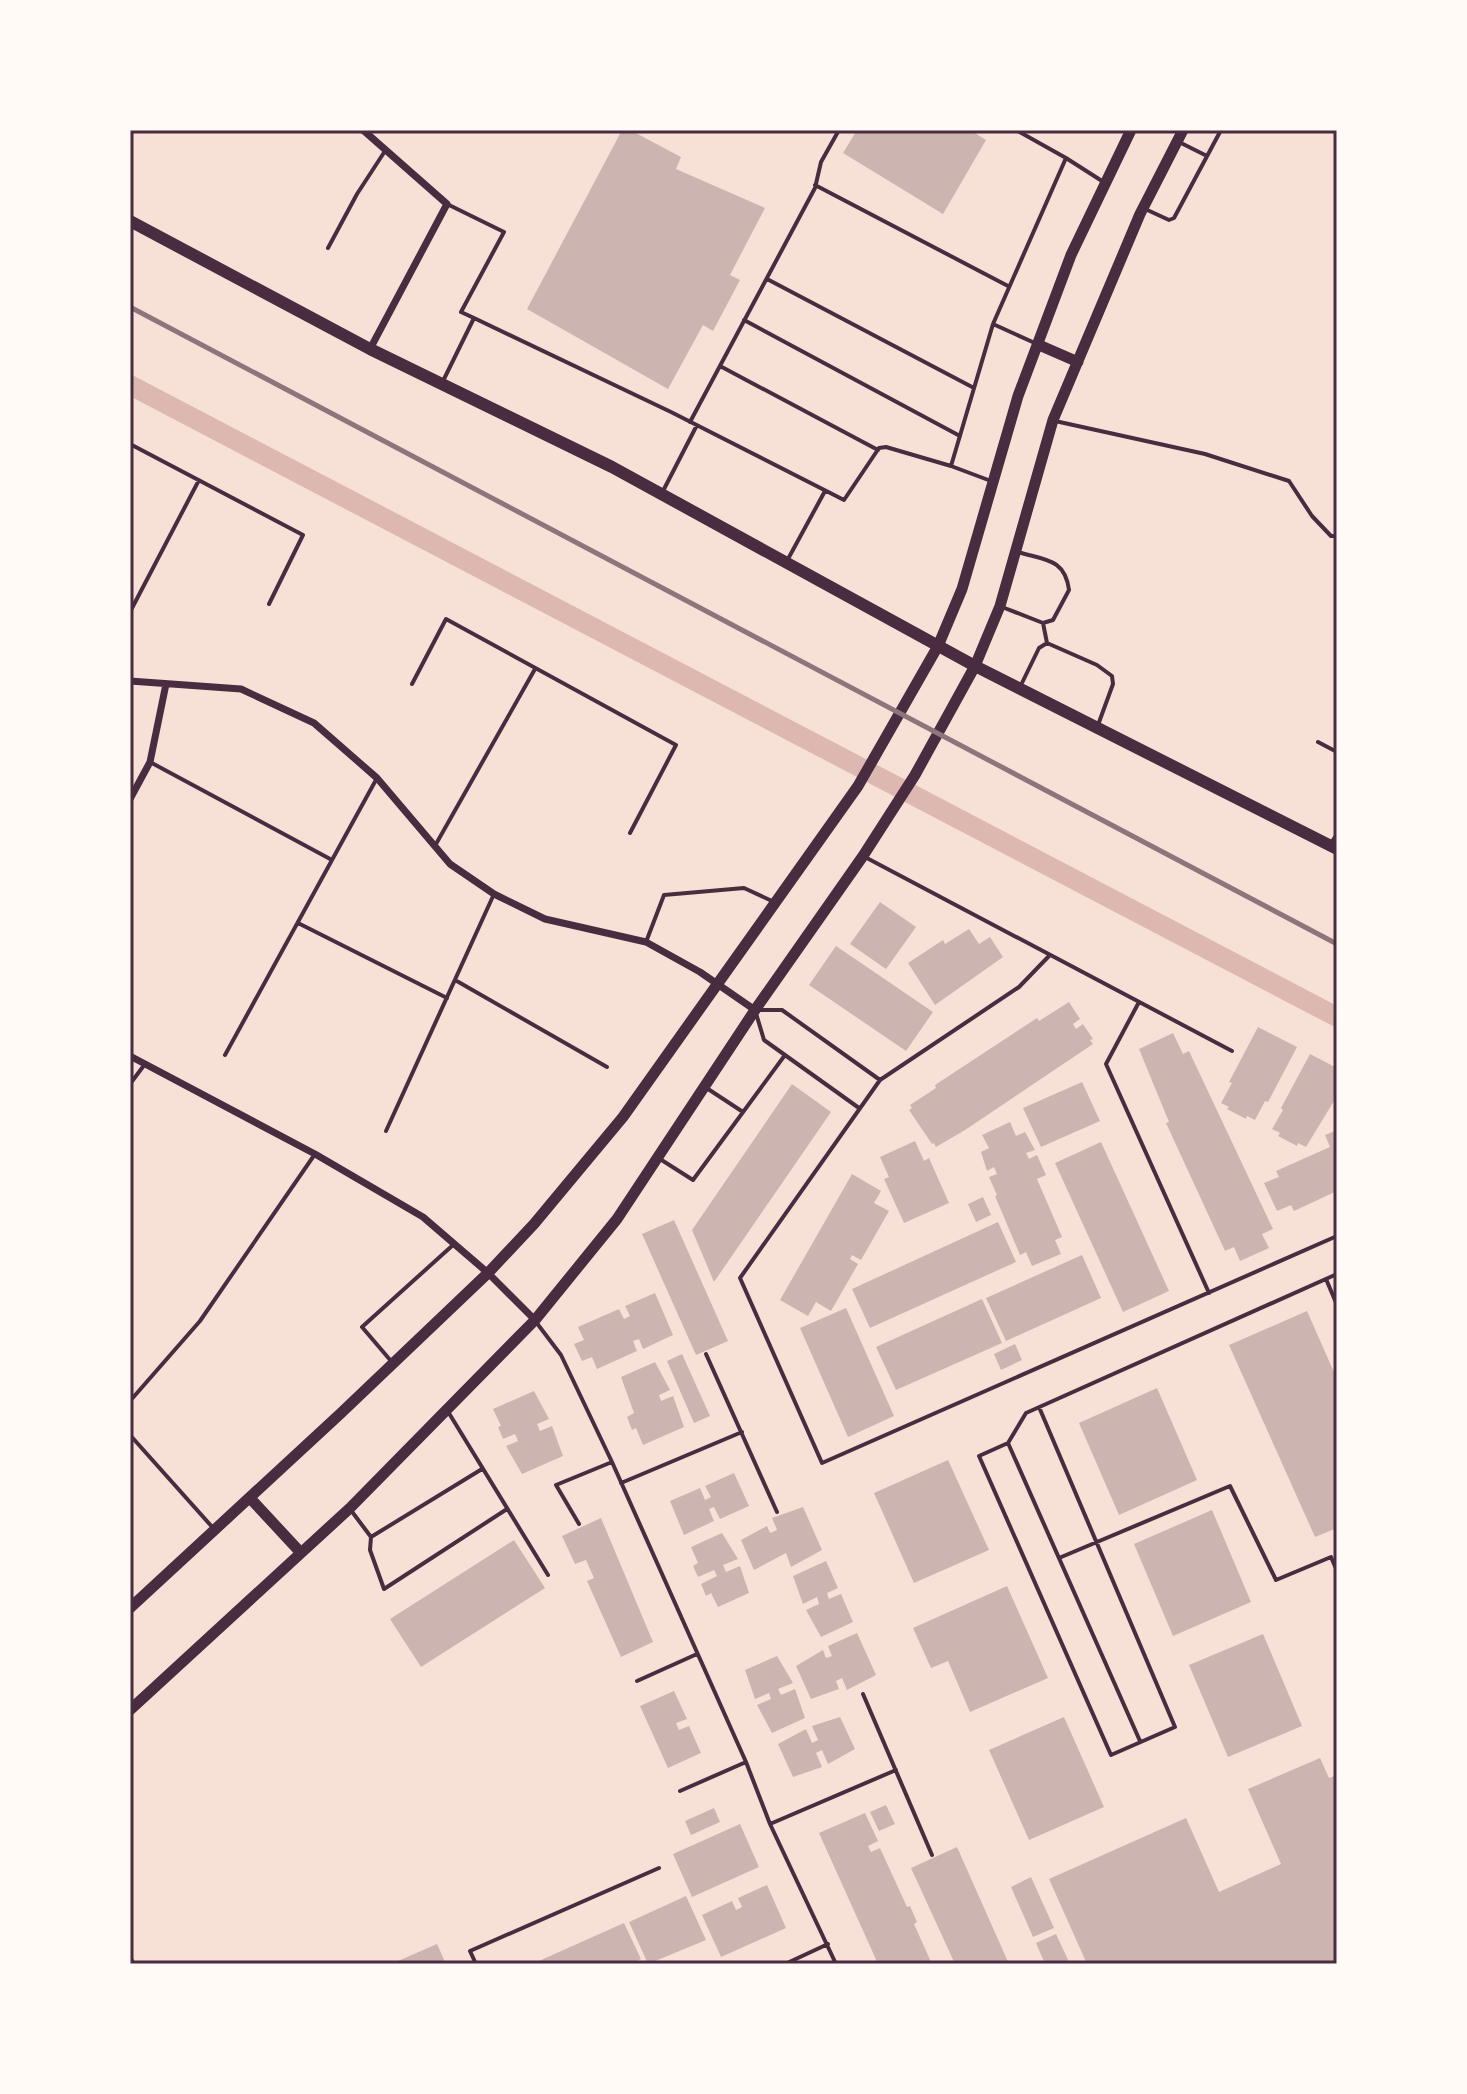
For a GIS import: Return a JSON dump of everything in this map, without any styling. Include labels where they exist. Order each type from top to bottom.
[{"type":"main road","points":[[130,1608],[488,1273],[534,1224],[623,1117],[858,786],[938,646],[962,589],[1018,396],[1071,255],[1131,130]]},
{"type":"main road","points":[[130,1710],[350,1508],[535,1320],[617,1219],[755,1010],[863,856],[915,775],[975,666],[1000,606],[1053,420],[1143,208],[1180,136]]},
{"type":"main road","points":[[130,221],[370,349],[662,493],[975,666],[1335,843]]},
{"type":"main road","points":[[1039,345],[1078,362]]},
{"type":"main road","points":[[250,1498],[301,1553]]},
{"type":"street","points":[[370,349],[447,204],[366,133],[376,130]]},
{"type":"street","points":[[130,681],[241,689],[314,723],[377,778],[450,864],[494,894],[545,919],[646,942],[718,984],[755,1010]]},
{"type":"street","points":[[130,799],[150,762],[166,684]]},
{"type":"street","points":[[130,1056],[315,1154],[423,1217],[488,1273],[535,1320]]},
{"type":"lane","points":[[690,422],[815,185],[821,162],[839,130]]},
{"type":"lane","points":[[1016,130],[1104,183]]},
{"type":"lane","points":[[1143,208],[1169,220],[1174,218],[1221,130]]},
{"type":"lane","points":[[1180,136],[1207,156]]},
{"type":"lane","points":[[328,248],[385,151]]},
{"type":"lane","points":[[951,466],[993,324],[1066,158]]},
{"type":"lane","points":[[815,185],[1009,286]]},
{"type":"lane","points":[[447,204],[504,232],[461,312],[697,425],[844,500],[878,450],[886,447],[994,482]]},
{"type":"lane","points":[[766,278],[974,388]]},
{"type":"lane","points":[[441,384],[474,318]]},
{"type":"lane","points":[[744,320],[960,436]]},
{"type":"lane","points":[[993,324],[1039,345]]},
{"type":"lane","points":[[720,366],[878,450]]},
{"type":"lane","points":[[1053,420],[1205,454],[1289,481],[1312,516],[1331,536],[1337,536]]},
{"type":"lane","points":[[662,493],[697,425]]},
{"type":"lane","points":[[130,444],[303,535],[269,604]]},
{"type":"lane","points":[[130,612],[199,480]]},
{"type":"lane","points":[[786,562],[825,491]]},
{"type":"lane","points":[[1000,606],[1043,623],[1053,620],[1069,590],[1065,573],[1057,563],[1015,551]]},
{"type":"lane","points":[[412,684],[446,619],[676,745],[630,833]]},
{"type":"lane","points":[[1043,623],[1047,643]]},
{"type":"lane","points":[[1019,688],[1039,648],[1047,643]]},
{"type":"lane","points":[[1047,643],[1097,665],[1112,676],[1113,684],[1097,727]]},
{"type":"lane","points":[[435,847],[535,669]]},
{"type":"lane","points":[[1318,742],[1337,752]]},
{"type":"lane","points":[[150,762],[332,860]]},
{"type":"lane","points":[[225,1055],[377,778]]},
{"type":"lane","points":[[863,856],[1232,1051]]},
{"type":"lane","points":[[646,942],[664,895],[744,888],[776,903]]},
{"type":"lane","points":[[386,1131],[494,894]]},
{"type":"lane","points":[[298,923],[447,998]]},
{"type":"lane","points":[[1049,956],[1019,987],[880,1080],[740,1278],[822,1463],[1337,1236]]},
{"type":"lane","points":[[455,980],[607,1067]]},
{"type":"lane","points":[[1139,1002],[1106,1064],[1209,1293]]},
{"type":"lane","points":[[859,1108],[764,1040],[755,1010],[782,1010],[880,1080]]},
{"type":"lane","points":[[658,1157],[693,1180],[785,1055]]},
{"type":"lane","points":[[130,1084],[145,1064]]},
{"type":"lane","points":[[705,1086],[743,1112]]},
{"type":"lane","points":[[130,1401],[200,1321],[315,1154]]},
{"type":"lane","points":[[392,1363],[362,1327],[454,1243]]},
{"type":"lane","points":[[1039,1407],[1175,1727],[1111,1755],[979,1456],[1008,1443],[1026,1413],[1039,1407],[1337,1274]]},
{"type":"lane","points":[[1326,1279],[1337,1305]]},
{"type":"lane","points":[[535,1320],[561,1355],[612,1462],[746,1762],[770,1824],[836,1964]]},
{"type":"lane","points":[[706,1354],[777,1512]]},
{"type":"lane","points":[[447,1410],[548,1575]]},
{"type":"lane","points":[[621,1483],[742,1432]]},
{"type":"lane","points":[[130,1435],[215,1530]]},
{"type":"lane","points":[[1008,1443],[1140,1741]]},
{"type":"lane","points":[[579,1524],[556,1485],[612,1462]]},
{"type":"lane","points":[[371,1537],[482,1469]]},
{"type":"lane","points":[[1059,1558],[1230,1486],[1276,1580],[1331,1557],[1337,1571]]},
{"type":"lane","points":[[350,1508],[371,1537],[370,1550],[384,1589],[507,1509]]},
{"type":"lane","points":[[637,1681],[697,1654]]},
{"type":"lane","points":[[863,1694],[932,1855]]},
{"type":"lane","points":[[680,1791],[746,1762]]},
{"type":"lane","points":[[770,1824],[896,1770]]},
{"type":"lane","points":[[476,1964],[470,1951],[659,1868]]},
{"type":"lane","points":[[785,1964],[828,1944]]},
{"type":"building","points":[[622,130],[630,130],[681,157],[676,169],[765,208],[730,275],[740,280],[713,331],[703,325],[668,389],[527,309]]},
{"type":"building","points":[[857,130],[970,130],[986,140],[943,214],[843,153]]},
{"type":"building","points":[[880,902],[916,927],[886,969],[850,944]]},
{"type":"building","points":[[969,929],[979,944],[990,937],[1003,957],[935,1005],[908,963],[943,940],[945,944]]},
{"type":"building","points":[[836,946],[933,1012],[906,1051],[809,985]]},
{"type":"building","points":[[1069,1002],[1080,1019],[1073,1024],[1076,1029],[1083,1024],[1093,1044],[965,1130],[936,1147],[932,1144],[909,1110],[912,1108],[910,1105],[1037,1018],[1039,1021]]},
{"type":"building","points":[[1258,1027],[1297,1047],[1255,1120],[1247,1116],[1246,1119],[1221,1103]]},
{"type":"building","points":[[1173,1033],[1183,1054],[1189,1051],[1273,1229],[1262,1234],[1269,1248],[1240,1261],[1234,1247],[1225,1251],[1166,1123],[1169,1122],[1139,1049]]},
{"type":"building","points":[[1310,1054],[1337,1068],[1337,1096],[1306,1147],[1278,1136],[1280,1133],[1272,1129]]},
{"type":"building","points":[[1082,1082],[1100,1121],[1041,1147],[1023,1108]]},
{"type":"building","points":[[792,1084],[831,1112],[714,1282],[692,1230]]},
{"type":"building","points":[[1010,1122],[1016,1136],[1025,1132],[1035,1150],[1026,1153],[1029,1159],[1037,1155],[1046,1175],[1037,1179],[1062,1237],[1055,1240],[1061,1254],[1032,1266],[1026,1252],[1020,1255],[989,1177],[997,1174],[994,1167],[987,1171],[981,1152],[989,1148],[982,1135]]},
{"type":"building","points":[[1337,1130],[1337,1191],[1294,1211],[1291,1205],[1277,1211],[1264,1183],[1279,1177],[1276,1171],[1330,1147],[1325,1135]]},
{"type":"building","points":[[915,1141],[924,1161],[929,1158],[949,1203],[904,1223],[884,1179],[889,1177],[880,1157]]},
{"type":"building","points":[[1101,1142],[1169,1291],[1123,1312],[1055,1163]]},
{"type":"building","points":[[852,1174],[881,1191],[874,1203],[889,1211],[861,1260],[852,1255],[850,1259],[858,1264],[831,1311],[816,1302],[808,1316],[780,1300]]},
{"type":"building","points":[[983,1197],[991,1215],[976,1222],[968,1204]]},
{"type":"building","points":[[674,1220],[728,1341],[696,1355],[642,1234]]},
{"type":"building","points":[[998,1222],[1016,1262],[870,1328],[852,1289]]},
{"type":"building","points":[[1082,1255],[1101,1298],[1006,1341],[986,1298]]},
{"type":"building","points":[[655,1293],[673,1335],[643,1349],[639,1339],[633,1341],[637,1351],[597,1369],[592,1357],[582,1361],[574,1344],[584,1340],[578,1327],[619,1309],[624,1319],[630,1316],[625,1306]]},
{"type":"building","points":[[982,1299],[1002,1343],[896,1390],[876,1347]]},
{"type":"building","points":[[846,1308],[894,1416],[848,1437],[800,1328]]},
{"type":"building","points":[[1307,1311],[1337,1379],[1337,1528],[1315,1537],[1229,1345]]},
{"type":"building","points":[[1015,1344],[1022,1360],[1001,1370],[994,1354]]},
{"type":"building","points":[[682,1354],[710,1416],[694,1423],[667,1361]]},
{"type":"building","points":[[655,1362],[670,1390],[659,1395],[661,1401],[673,1396],[684,1427],[643,1445],[627,1417],[634,1413],[621,1377]]},
{"type":"building","points":[[1157,1388],[1197,1480],[1119,1515],[1079,1423]]},
{"type":"building","points":[[534,1391],[549,1419],[537,1424],[540,1431],[552,1426],[563,1456],[522,1474],[506,1446],[518,1441],[515,1434],[503,1439],[493,1409]]},
{"type":"building","points":[[948,1460],[989,1550],[914,1583],[874,1493]]},
{"type":"building","points":[[734,1473],[749,1506],[720,1519],[714,1507],[709,1509],[714,1521],[684,1535],[670,1501],[700,1488],[705,1500],[711,1497],[705,1486]]},
{"type":"building","points":[[803,1507],[822,1550],[791,1567],[786,1553],[754,1570],[741,1540],[767,1526],[770,1533],[777,1530],[772,1518]]},
{"type":"building","points":[[1212,1510],[1251,1602],[1173,1636],[1134,1544]]},
{"type":"building","points":[[601,1518],[653,1642],[621,1657],[587,1581],[594,1578],[586,1560],[575,1564],[562,1536]]},
{"type":"building","points":[[722,1533],[738,1559],[723,1565],[726,1572],[740,1566],[749,1593],[718,1607],[711,1593],[706,1596],[701,1584],[717,1576],[714,1570],[698,1577],[693,1566],[698,1563],[691,1547]]},
{"type":"building","points":[[514,1540],[545,1588],[421,1667],[390,1619]]},
{"type":"building","points":[[826,1561],[838,1588],[827,1593],[829,1599],[841,1594],[853,1622],[821,1637],[806,1610],[819,1604],[817,1597],[803,1604],[793,1576]]},
{"type":"building","points":[[1007,1586],[1048,1678],[970,1712],[948,1661],[931,1668],[913,1628]]},
{"type":"building","points":[[857,1633],[876,1675],[847,1690],[842,1678],[836,1681],[839,1689],[811,1699],[796,1666],[823,1650],[826,1658],[832,1656],[828,1646]]},
{"type":"building","points":[[1263,1634],[1302,1726],[1228,1757],[1189,1665]]},
{"type":"building","points":[[777,1656],[793,1683],[778,1689],[781,1695],[795,1689],[805,1718],[772,1733],[757,1705],[771,1699],[769,1693],[755,1699],[745,1670]]},
{"type":"building","points":[[674,1691],[687,1719],[676,1723],[679,1730],[689,1726],[701,1753],[668,1768],[640,1706]]},
{"type":"building","points":[[840,1717],[855,1749],[828,1764],[822,1750],[816,1753],[822,1767],[793,1777],[778,1744],[806,1729],[812,1743],[818,1740],[812,1726]]},
{"type":"building","points":[[1064,1717],[1104,1807],[1029,1840],[989,1750]]},
{"type":"building","points":[[1320,1758],[1329,1778],[1337,1775],[1337,1964],[1087,1964],[1049,1879],[1186,1818],[1219,1892],[1281,1864],[1248,1789]]},
{"type":"building","points":[[886,1805],[895,1824],[879,1831],[870,1812]]},
{"type":"building","points":[[714,1808],[720,1822],[691,1835],[685,1821]]},
{"type":"building","points":[[865,1813],[878,1841],[868,1846],[871,1852],[880,1848],[907,1907],[910,1906],[917,1922],[914,1924],[932,1964],[878,1964],[819,1833]]},
{"type":"building","points":[[740,1824],[759,1867],[692,1897],[673,1854]]},
{"type":"building","points":[[957,1847],[1009,1964],[955,1964],[911,1868]]},
{"type":"building","points":[[1031,1877],[1054,1928],[1033,1937],[1011,1887]]},
{"type":"building","points":[[767,1885],[786,1928],[721,1957],[702,1915],[732,1901],[736,1910],[742,1907],[738,1898]]},
{"type":"building","points":[[686,1896],[706,1940],[648,1964],[629,1922]]},
{"type":"building","points":[[624,1923],[641,1959],[630,1964],[532,1964]]},
{"type":"building","points":[[1056,1934],[1070,1964],[1045,1964],[1036,1943]]},
{"type":"building","points":[[437,1944],[446,1964],[391,1964]]},
{"type":"waterway","points":[[130,385],[1337,1017]]},
{"type":"railway","points":[[130,307],[1337,944]]}]
